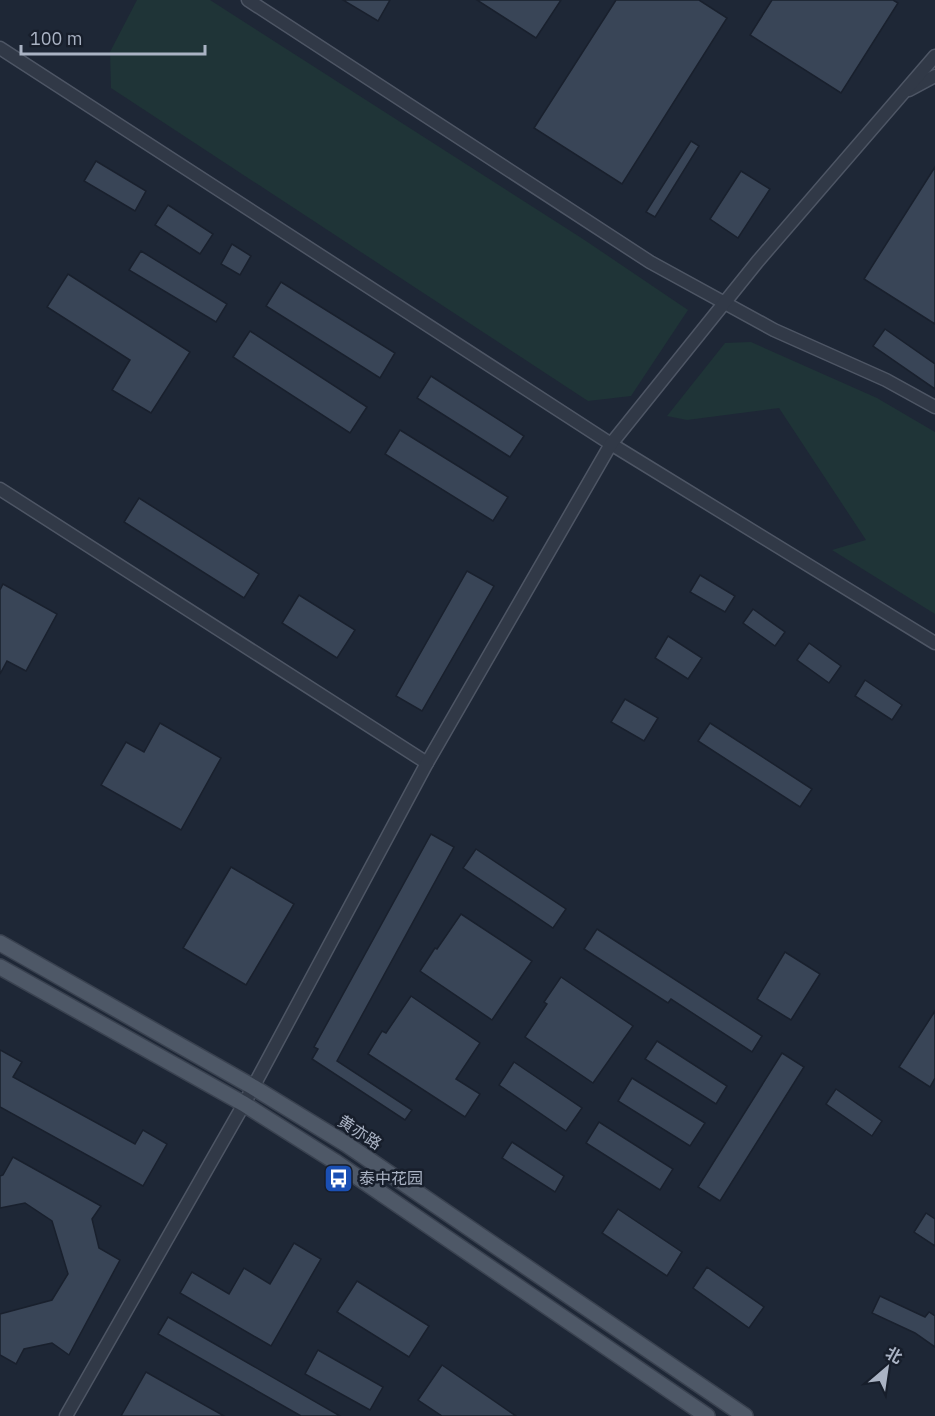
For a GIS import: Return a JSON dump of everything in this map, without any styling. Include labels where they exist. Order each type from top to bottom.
[{"type":"main road","name":"黄亦路","points":[[0,944],[253,1087],[346,1144],[745,1416]]},
{"type":"main road","points":[[0,967],[244,1104],[334,1161],[707,1416]]},
{"type":"street","points":[[248,0],[650,262],[774,330],[886,380],[935,407]]},
{"type":"street","points":[[922,70],[935,43]]},
{"type":"street","points":[[0,48],[611,444],[935,643]]},
{"type":"street","points":[[66,1416],[244,1104],[427,763],[611,444],[724,304],[935,56]]},
{"type":"street","points":[[902,94],[935,76]]},
{"type":"street","points":[[0,489],[427,763]]},
{"type":"green space","points":[[137,0],[210,0],[583,239],[688,310],[631,396],[588,401],[111,88],[110,52]]},
{"type":"green space","points":[[751,342],[877,398],[935,432],[935,614],[832,550],[866,540],[779,408],[687,420],[667,416],[725,343]]},
{"type":"building","points":[[343,0],[390,0],[378,21]]},
{"type":"building","points":[[477,0],[561,0],[536,38]]},
{"type":"building","points":[[616,0],[699,0],[727,18],[622,184],[534,128]]},
{"type":"building","points":[[772,0],[893,0],[898,3],[841,93],[750,35]]},
{"type":"building","points":[[691,141],[699,146],[655,217],[646,212]]},
{"type":"building","points":[[96,161],[146,191],[135,211],[84,181]]},
{"type":"building","points":[[935,167],[935,324],[864,279]]},
{"type":"building","points":[[741,171],[770,189],[738,238],[710,219]]},
{"type":"building","points":[[168,205],[213,234],[200,254],[155,225]]},
{"type":"building","points":[[232,244],[251,256],[240,275],[221,264]]},
{"type":"building","points":[[141,251],[227,304],[216,322],[129,270]]},
{"type":"building","points":[[68,274],[190,352],[151,413],[112,390],[130,360],[47,307]]},
{"type":"building","points":[[281,282],[395,353],[380,378],[266,306]]},
{"type":"building","points":[[885,329],[935,364],[935,389],[873,346]]},
{"type":"building","points":[[250,331],[367,407],[350,433],[233,357]]},
{"type":"building","points":[[431,376],[524,436],[510,457],[417,398]]},
{"type":"building","points":[[400,430],[508,497],[493,521],[385,454]]},
{"type":"building","points":[[139,498],[259,574],[244,598],[124,522]]},
{"type":"building","points":[[467,571],[494,586],[422,711],[396,696]]},
{"type":"building","points":[[700,575],[735,596],[725,612],[690,592]]},
{"type":"building","points":[[3,584],[57,614],[26,671],[7,661],[0,674],[0,590]]},
{"type":"building","points":[[299,595],[355,630],[337,658],[282,623]]},
{"type":"building","points":[[753,609],[785,632],[775,646],[743,623]]},
{"type":"building","points":[[668,636],[702,658],[688,679],[655,658]]},
{"type":"building","points":[[809,643],[841,666],[829,683],[797,660]]},
{"type":"building","points":[[865,680],[902,705],[892,720],[855,696]]},
{"type":"building","points":[[625,699],[658,718],[644,741],[611,722]]},
{"type":"building","points":[[160,723],[221,758],[181,830],[101,785],[126,742],[144,752]]},
{"type":"building","points":[[710,723],[812,789],[800,807],[698,741]]},
{"type":"building","points":[[431,834],[454,847],[337,1061],[412,1110],[405,1120],[312,1059],[318,1049],[314,1047]]},
{"type":"building","points":[[476,849],[566,909],[553,928],[463,868]]},
{"type":"building","points":[[231,867],[294,904],[246,985],[183,948]]},
{"type":"building","points":[[461,914],[532,961],[492,1020],[420,971]]},
{"type":"building","points":[[597,929],[762,1036],[752,1052],[671,999],[668,1003],[584,949]]},
{"type":"building","points":[[785,952],[820,974],[791,1020],[757,999]]},
{"type":"building","points":[[561,977],[633,1026],[593,1083],[525,1037],[547,1004],[544,1002]]},
{"type":"building","points":[[411,996],[480,1043],[456,1079],[480,1094],[465,1117],[368,1054],[382,1031],[386,1033]]},
{"type":"building","points":[[935,1011],[935,1078],[930,1087],[899,1067]]},
{"type":"building","points":[[657,1041],[727,1086],[716,1104],[645,1059]]},
{"type":"building","points":[[0,1050],[22,1062],[13,1077],[135,1144],[143,1130],[167,1144],[143,1186],[0,1107]]},
{"type":"building","points":[[782,1053],[804,1067],[720,1201],[698,1187]]},
{"type":"building","points":[[514,1062],[582,1108],[566,1131],[499,1085]]},
{"type":"building","points":[[632,1078],[705,1123],[690,1146],[618,1101]]},
{"type":"building","points":[[836,1089],[882,1121],[872,1136],[826,1104]]},
{"type":"building","points":[[599,1122],[673,1169],[660,1190],[586,1143]]},
{"type":"building","points":[[512,1142],[564,1176],[555,1192],[502,1158]]},
{"type":"building","points":[[13,1157],[101,1206],[92,1219],[99,1248],[120,1260],[69,1355],[52,1343],[24,1349],[16,1364],[0,1355],[0,1314],[52,1300],[68,1274],[52,1221],[25,1203],[0,1208],[0,1176],[3,1175]]},
{"type":"building","points":[[618,1209],[682,1252],[667,1276],[602,1233]]},
{"type":"building","points":[[926,1213],[935,1219],[935,1246],[914,1232]]},
{"type":"building","points":[[294,1243],[321,1259],[271,1346],[180,1293],[192,1272],[229,1294],[244,1268],[270,1284]]},
{"type":"building","points":[[707,1267],[764,1307],[749,1328],[693,1288]]},
{"type":"building","points":[[357,1281],[429,1326],[409,1357],[337,1312]]},
{"type":"building","points":[[880,1296],[925,1317],[929,1312],[935,1316],[935,1347],[915,1333],[872,1313]]},
{"type":"building","points":[[168,1317],[340,1416],[301,1416],[158,1334]]},
{"type":"building","points":[[318,1350],[383,1387],[370,1410],[305,1374]]},
{"type":"building","points":[[442,1365],[516,1416],[442,1416],[418,1400]]},
{"type":"building","points":[[146,1372],[224,1416],[121,1416]]},
{"type":"place","name":"泰中花园","points":[[338,1178]]}]
